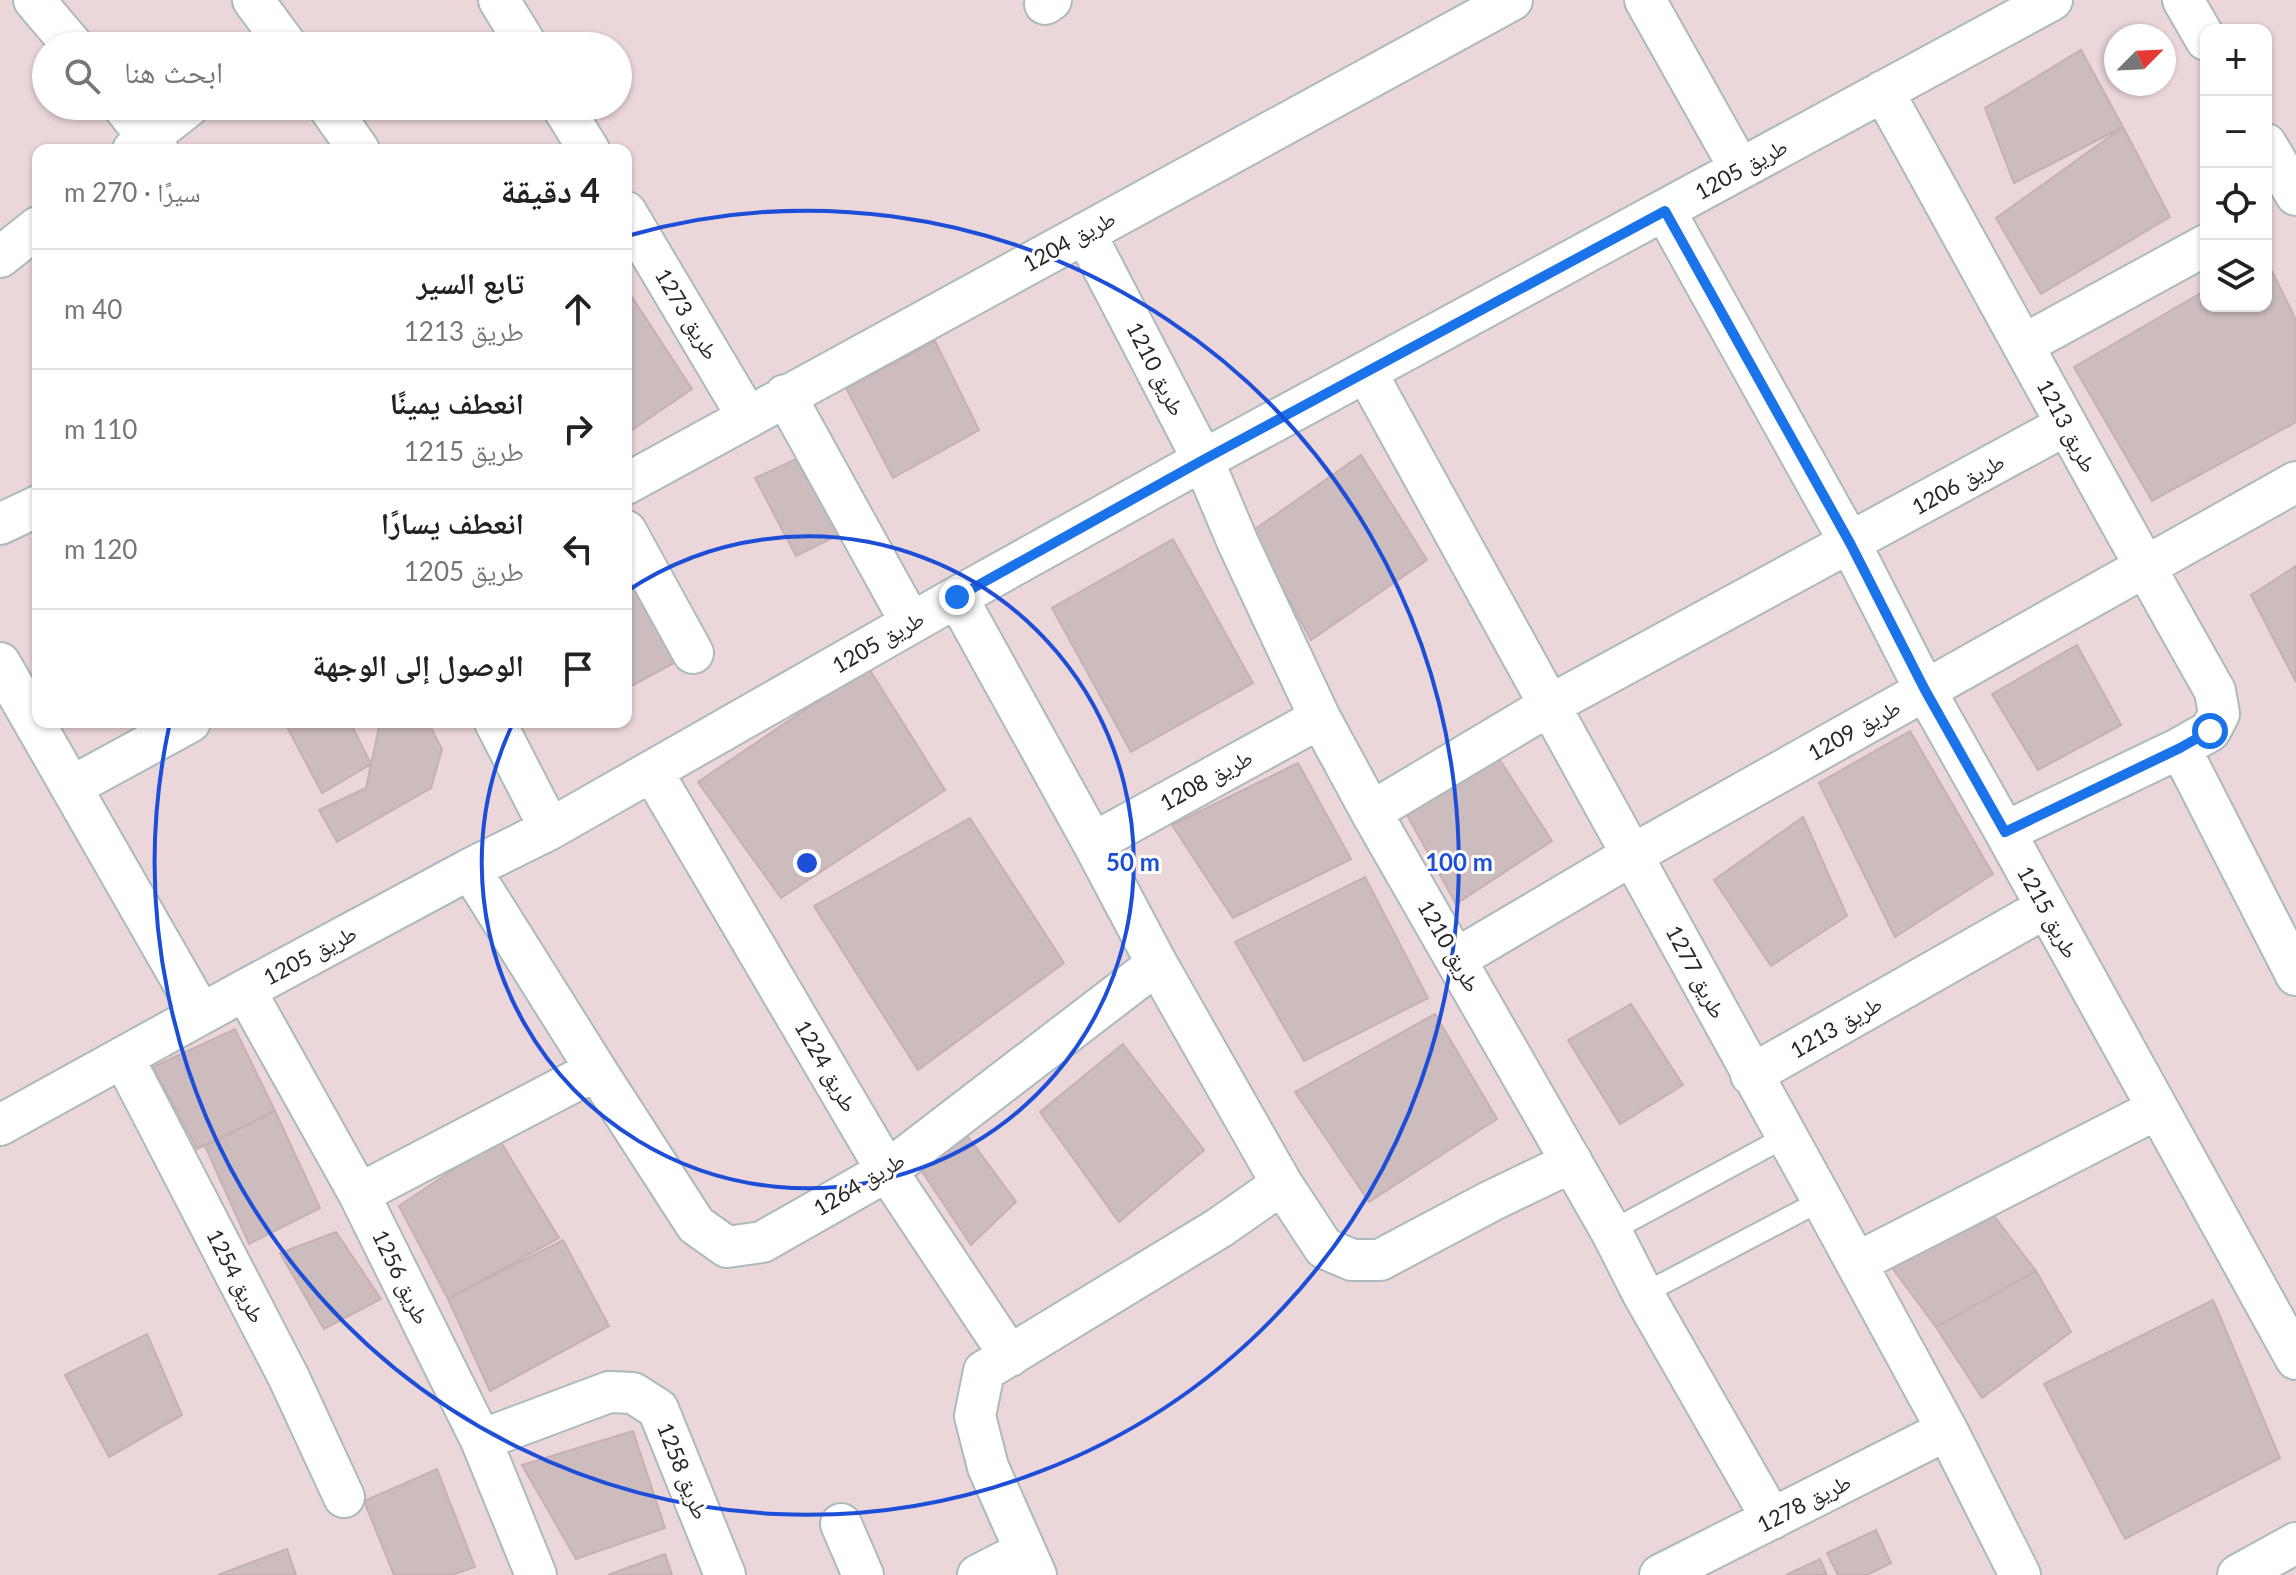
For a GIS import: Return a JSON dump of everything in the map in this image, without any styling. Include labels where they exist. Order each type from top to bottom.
[{"type":"street","points":[[253,0],[271,32]]},
{"type":"street","points":[[499,0],[518,32]]},
{"type":"street","name":"طريق 1204","points":[[632,481],[1512,0]]},
{"type":"street","points":[[1645,0],[1740,169]]},
{"type":"street","name":"طريق 1205","points":[[0,1125],[245,990],[550,829],[1203,460],[2052,0]]},
{"type":"street","points":[[2183,0],[2200,30]]},
{"type":"street","points":[[38,1],[62,32]]},
{"type":"street","name":"طريق 1213","points":[[1883,91],[2215,691],[2219,714],[2210,731],[2180,748],[2005,832]]},
{"type":"street","points":[[131,120],[146,144]]},
{"type":"street","points":[[149,144],[174,120]]},
{"type":"street","points":[[338,120],[355,144]]},
{"type":"street","points":[[571,120],[585,144]]},
{"type":"street","points":[[2272,154],[2296,196],[2272,210]]},
{"type":"street","name":"طريق 1215","points":[[1665,211],[1850,543],[1925,690],[2296,1359]]},
{"type":"street","name":"طريق 1273","points":[[632,225],[747,416]]},
{"type":"street","points":[[0,257],[32,232]]},
{"type":"street","name":"طريق 1210","points":[[1085,233],[1203,460],[1238,543],[1320,718],[1772,1519]]},
{"type":"street","points":[[2023,345],[2200,248]]},
{"type":"street","name":"طريق 1277","points":[[1366,372],[1822,1200],[1947,1430],[2020,1575]]},
{"type":"street","points":[[785,395],[911,623]]},
{"type":"street","name":"طريق 1206","points":[[1371,812],[1550,705],[2066,425]]},
{"type":"street","name":"طريق 1209","points":[[1456,959],[1632,855],[2296,482]]},
{"type":"street","points":[[0,524],[32,509]]},
{"type":"street","points":[[632,542],[693,653]]},
{"type":"street","points":[[957,597],[1157,964],[1282,1184],[1324,1248],[1366,1260],[1572,1162]]},
{"type":"street","points":[[0,663],[32,719]]},
{"type":"street","name":"طريق 1208","points":[[1093,843],[1320,718]]},
{"type":"street","points":[[37,728],[201,1014]]},
{"type":"street","points":[[71,787],[179,728]]},
{"type":"street","points":[[498,728],[550,829]]},
{"type":"street","points":[[2180,748],[2296,975]]},
{"type":"street","name":"طريق 1224","points":[[652,771],[887,1171],[1010,1356]]},
{"type":"street","name":"طريق 1264","points":[[470,869],[696,1225],[727,1247],[762,1242],[887,1171],[1157,964]]},
{"type":"street","name":"طريق 1213","points":[[1751,1075],[2045,908]]},
{"type":"street","name":"طريق 1256","points":[[245,990],[359,1194],[481,1440],[536,1575]]},
{"type":"street","name":"طريق 1254","points":[[123,1057],[289,1378],[344,1497]]},
{"type":"street","points":[[359,1194],[596,1070]]},
{"type":"street","points":[[1856,1263],[2157,1109]]},
{"type":"street","points":[[978,1575],[1031,1563],[988,1467],[975,1416],[984,1371],[1219,1228],[1282,1184]]},
{"type":"street","name":"طريق 1258","points":[[481,1440],[609,1392],[633,1393],[658,1409],[725,1575]]},
{"type":"street","name":"طريق 1278","points":[[1660,1575],[1947,1430]]},
{"type":"street","points":[[841,1524],[863,1575]]},
{"type":"street","points":[[2238,1575],[2296,1543]]},
{"type":"lane","points":[[1611,1231],[1787,1136]]},
{"type":"lane","points":[[1643,1294],[1822,1200]]},
{"type":"building","points":[[2081,50],[2123,127],[2014,183],[1985,108]]},
{"type":"building","points":[[2123,127],[2170,217],[2041,294],[1996,218]]},
{"type":"building","points":[[2272,271],[2296,320],[2296,422],[2152,501],[2074,367],[2200,294],[2200,312],[2272,312]]},
{"type":"building","points":[[632,297],[692,389],[632,430]]},
{"type":"building","points":[[935,341],[979,430],[893,478],[846,388]]},
{"type":"building","points":[[1361,455],[1427,560],[1311,640],[1251,532]]},
{"type":"building","points":[[796,459],[840,534],[796,556],[755,478]]},
{"type":"building","points":[[1173,539],[1253,683],[1131,752],[1052,608]]},
{"type":"building","points":[[2296,566],[2296,682],[2251,595]]},
{"type":"building","points":[[632,567],[681,659],[632,686]]},
{"type":"building","points":[[2077,645],[2121,725],[2038,770],[1992,694]]},
{"type":"building","points":[[868,667],[945,790],[781,898],[698,782]]},
{"type":"building","points":[[288,728],[353,728],[371,764],[322,793]]},
{"type":"building","points":[[379,728],[431,728],[442,749],[431,788],[337,842],[319,810],[366,788]]},
{"type":"building","points":[[1910,731],[1993,874],[1895,937],[1819,783]]},
{"type":"building","points":[[1498,757],[1552,841],[1456,904],[1407,815]]},
{"type":"building","points":[[1298,763],[1351,859],[1233,918],[1172,825]]},
{"type":"building","points":[[1803,817],[1847,916],[1771,966],[1714,880]]},
{"type":"building","points":[[970,818],[1064,963],[918,1070],[814,906]]},
{"type":"building","points":[[1365,877],[1428,998],[1304,1061],[1235,942]]},
{"type":"building","points":[[1631,1004],[1683,1085],[1620,1124],[1568,1040]]},
{"type":"building","points":[[1435,1014],[1497,1119],[1369,1202],[1295,1092]]},
{"type":"building","points":[[235,1029],[275,1111],[197,1149],[153,1067]]},
{"type":"building","points":[[1123,1044],[1204,1150],[1119,1222],[1040,1112]]},
{"type":"building","points":[[275,1111],[320,1208],[249,1244],[205,1146]]},
{"type":"building","points":[[963,1130],[1016,1202],[971,1245],[919,1167]]},
{"type":"building","points":[[499,1139],[559,1238],[448,1299],[399,1206]]},
{"type":"building","points":[[1988,1208],[2036,1271],[1936,1327],[1885,1258]]},
{"type":"building","points":[[336,1232],[381,1299],[324,1329],[280,1253]]},
{"type":"building","points":[[563,1240],[609,1326],[490,1391],[448,1299]]},
{"type":"building","points":[[2036,1271],[2071,1332],[1982,1398],[1936,1327]]},
{"type":"building","points":[[2213,1300],[2280,1458],[2125,1539],[2044,1384]]},
{"type":"building","points":[[147,1334],[182,1415],[109,1457],[65,1375]]},
{"type":"building","points":[[633,1431],[665,1528],[576,1559],[522,1465]]},
{"type":"building","points":[[437,1469],[475,1567],[452,1575],[394,1575],[364,1501]]},
{"type":"building","points":[[1876,1530],[1891,1563],[1867,1575],[1838,1575],[1827,1553]]},
{"type":"building","points":[[287,1549],[296,1575],[218,1575]]},
{"type":"building","points":[[665,1554],[672,1575],[608,1575]]},
{"type":"building","points":[[1820,1559],[1827,1575],[1786,1575]]},
{"type":"route","points":[[957,597],[1203,460],[1665,211],[1850,543],[1925,690],[2005,832],[2210,731]]}]
